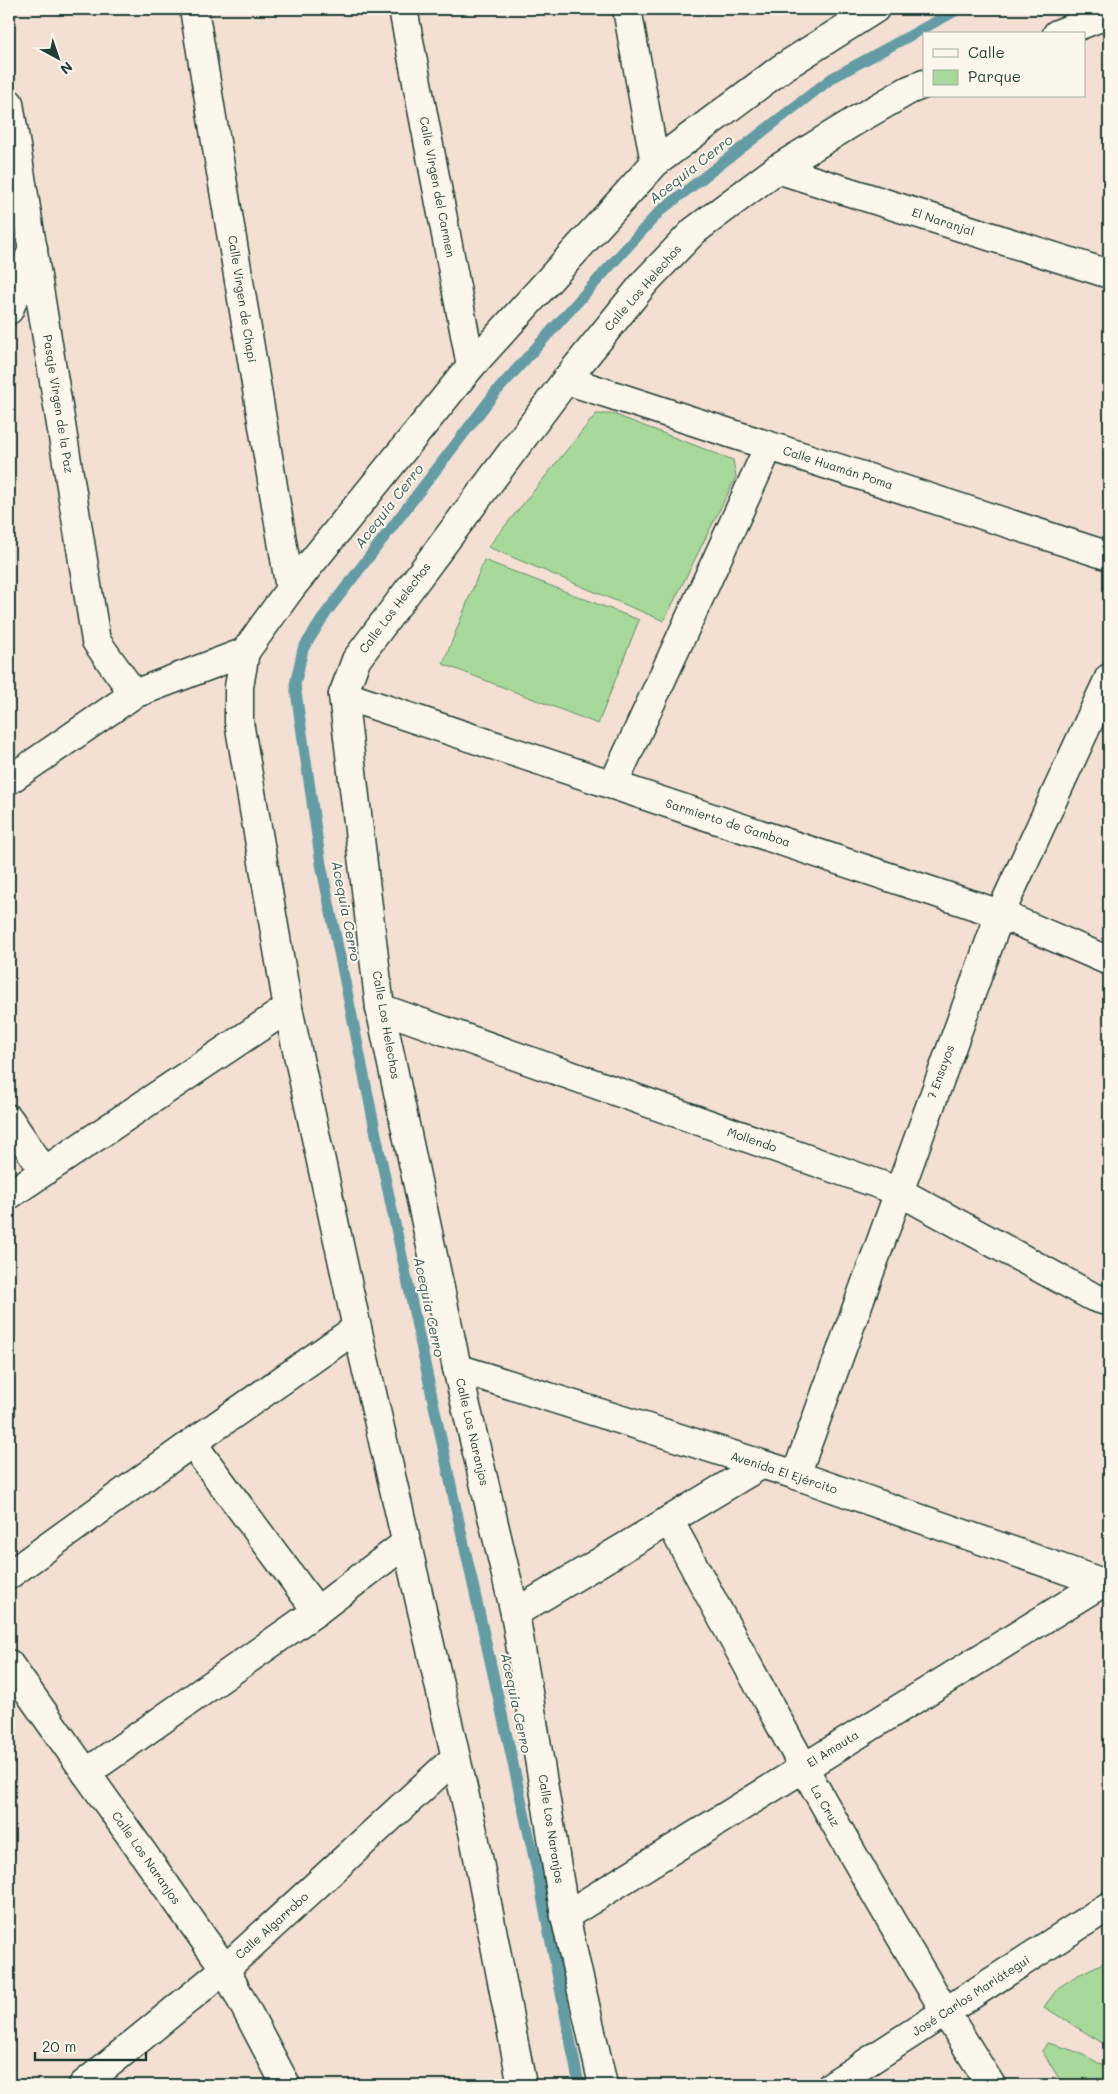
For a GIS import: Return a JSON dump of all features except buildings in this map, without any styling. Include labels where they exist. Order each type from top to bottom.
[{"type":"street","name":"Calle Virgen de Chapi","points":[[194,9],[290,589]]},
{"type":"street","name":"Calle Virgen del Carmen","points":[[402,9],[471,366]]},
{"type":"street","points":[[627,9],[655,163]]},
{"type":"street","points":[[522,2085],[474,1836],[357,1328],[288,1008],[239,722],[239,687],[245,652],[290,589],[471,366],[655,163],[782,68],[875,9]]},
{"type":"street","points":[[1061,32],[1109,14]]},
{"type":"street","name":"Calle Los Helechos","points":[[457,1368],[380,1008],[343,695],[356,660],[566,380],[646,281],[694,230],[777,169],[855,121],[909,90],[923,84]]},
{"type":"street","name":"Pasaje Virgen de la Paz","points":[[9,103],[96,641],[134,694]]},
{"type":"street","name":"El Naranjal","points":[[777,169],[1109,274]]},
{"type":"street","points":[[9,310],[33,246]]},
{"type":"street","name":"Calle Huamán Poma","points":[[566,380],[1109,556]]},
{"type":"street","points":[[613,785],[769,446]]},
{"type":"street","points":[[9,780],[134,694],[245,652]]},
{"type":"street","name":"7 Ensayos","points":[[796,1475],[1000,914],[1109,678]]},
{"type":"street","name":"Sarmierto de Gamboa","points":[[343,695],[1000,914],[1109,961]]},
{"type":"street","points":[[9,1195],[288,1008]]},
{"type":"street","name":"Mollendo","points":[[380,1008],[898,1191],[1094,1297],[1109,1302]]},
{"type":"street","points":[[9,1119],[44,1172]]},
{"type":"street","points":[[9,1575],[192,1443],[357,1328]]},
{"type":"street","name":"Avenida El Ejército","points":[[457,1368],[796,1475],[1105,1584]]},
{"type":"street","name":"Calle Los Naranjos","points":[[457,1368],[515,1613],[565,1916],[603,2085]]},
{"type":"street","points":[[192,1443],[316,1611]]},
{"type":"street","points":[[515,1613],[761,1465]]},
{"type":"street","name":"La Cruz","points":[[669,1520],[803,1768],[945,2013],[991,2085]]},
{"type":"street","points":[[86,1773],[316,1611],[406,1543]]},
{"type":"street","name":"El Amauta","points":[[565,1916],[1105,1584]]},
{"type":"street","name":"Calle Los Naranjos","points":[[9,1664],[225,1969],[286,2085]]},
{"type":"street","name":"Calle Algarrobo","points":[[83,2085],[225,1969],[455,1758]]},
{"type":"street","name":"José Carlos Mariátegui","points":[[832,2085],[1109,1906]]},
{"type":"green space","points":[[596,414],[613,414],[733,460],[736,477],[664,621],[488,547]]},
{"type":"green space","points":[[484,560],[639,620],[598,724],[443,664]]},
{"type":"green space","points":[[1109,1960],[1109,2047],[1044,2007],[1058,1988],[1076,1976]]},
{"type":"green space","points":[[1047,2043],[1080,2054],[1102,2065],[1109,2070],[1109,2085],[1063,2085],[1042,2051]]},
{"type":"waterway","name":"Acequia Cerro","points":[[579,2085],[537,1871],[457,1513],[379,1149],[321,864],[295,685],[303,649],[326,613],[495,393],[660,211],[832,78],[959,9]]}]
